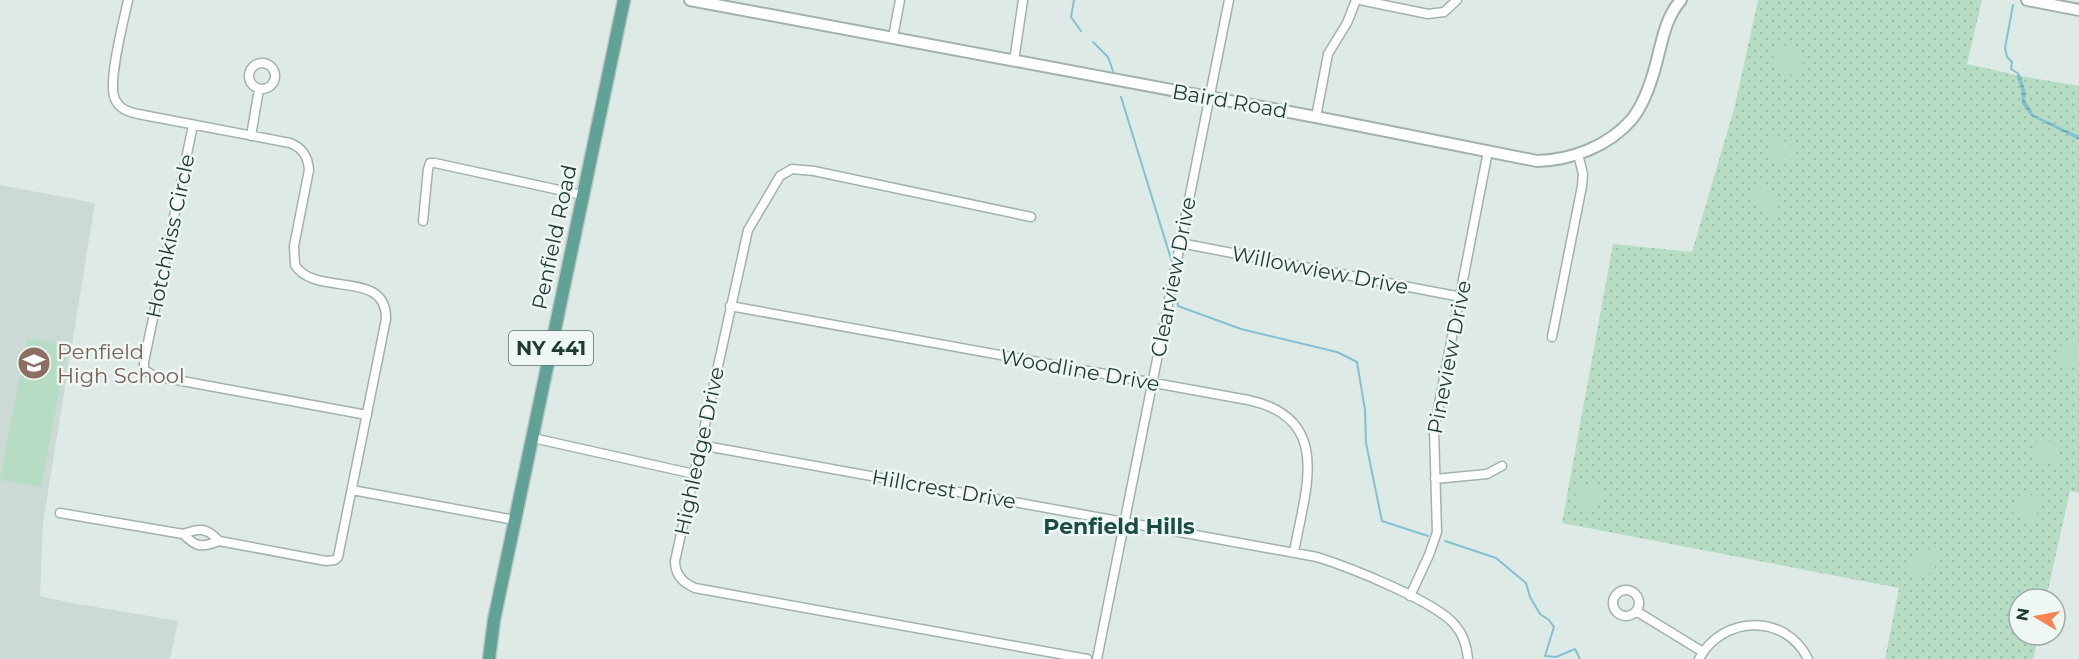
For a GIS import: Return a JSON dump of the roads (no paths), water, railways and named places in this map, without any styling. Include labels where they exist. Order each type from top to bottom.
[{"type":"main road","name":"Penfield Road","points":[[489,659],[494,620],[624,0]]},
{"type":"street","points":[[128,0],[112,80],[113,97],[123,109],[131,112],[295,145],[301,149],[308,159],[309,170],[293,253],[298,269],[313,279],[370,290],[384,303],[386,319],[338,557],[332,562],[219,541],[205,546],[193,544],[183,534]]},
{"type":"street","name":"Baird Road","points":[[690,0],[1537,160],[1556,160],[1578,154],[1612,137],[1632,118],[1650,86],[1669,19],[1681,0]]},
{"type":"street","points":[[893,37],[900,0]]},
{"type":"street","points":[[1014,61],[1023,0]]},
{"type":"street","name":"Clearview Drive","points":[[1096,659],[1229,0]]},
{"type":"street","points":[[1316,117],[1329,54],[1358,0],[1428,14],[1444,12],[1457,0]]},
{"type":"street","points":[[2027,0],[2077,6]]},
{"type":"street","points":[[251,136],[260,89]]},
{"type":"street","name":"Hotchkiss Circle","points":[[193,125],[144,370],[155,376],[367,415]]},
{"type":"street","name":"Pineview Drive","points":[[1410,596],[1437,532],[1434,430],[1488,151]]},
{"type":"street","points":[[1552,337],[1582,186],[1583,174],[1578,154]]},
{"type":"street","points":[[423,221],[430,163],[582,195]]},
{"type":"street","name":"Highledge Drive","points":[[1031,216],[814,171],[796,169],[788,171],[776,180],[748,230],[675,561],[677,574],[695,588],[1087,659]]},
{"type":"street","name":"Willowview Drive","points":[[1180,243],[1461,297]]},
{"type":"street","name":"Woodline Drive","points":[[730,306],[1262,403],[1279,411],[1292,421],[1303,438],[1308,457],[1294,552]]},
{"type":"street","points":[[533,438],[694,474]]},
{"type":"street","name":"Hillcrest Drive","points":[[700,445],[1294,552],[1338,564],[1437,610],[1456,626],[1462,637],[1468,659]]},
{"type":"street","points":[[1435,479],[1487,474],[1502,466]]},
{"type":"street","points":[[352,490],[515,520]]},
{"type":"street","points":[[60,513],[183,534],[198,529],[210,532],[219,541]]},
{"type":"street","points":[[1636,611],[1701,655],[1711,642],[1722,634],[1733,628],[1755,624],[1783,632],[1800,645],[1808,659]]},
{"type":"water","points":[[2016,75],[2021,76],[2026,94],[2025,100],[2034,115],[2079,136],[2079,140],[2031,116],[2022,104],[2021,88]]},
{"type":"waterway","points":[[1074,0],[1071,17],[1081,31]]},
{"type":"waterway","points":[[2013,5],[2005,48],[2007,57],[2012,62],[2011,69],[2019,74],[2020,78]]},
{"type":"waterway","points":[[1093,42],[1108,57],[1113,71]]},
{"type":"waterway","points":[[1121,97],[1171,259]]},
{"type":"waterway","points":[[1177,300],[1178,306],[1241,329],[1337,352],[1357,362],[1365,410],[1366,443],[1382,521],[1428,536]]},
{"type":"waterway","points":[[1445,541],[1496,558],[1526,583],[1530,597],[1540,614],[1554,627],[1545,656],[1556,657],[1575,649],[1580,659]]},
{"type":"place","name":"Penfield High School","points":[[34,363]]},
{"type":"district","name":"Penfield Hills","points":[[1119,526]]}]
